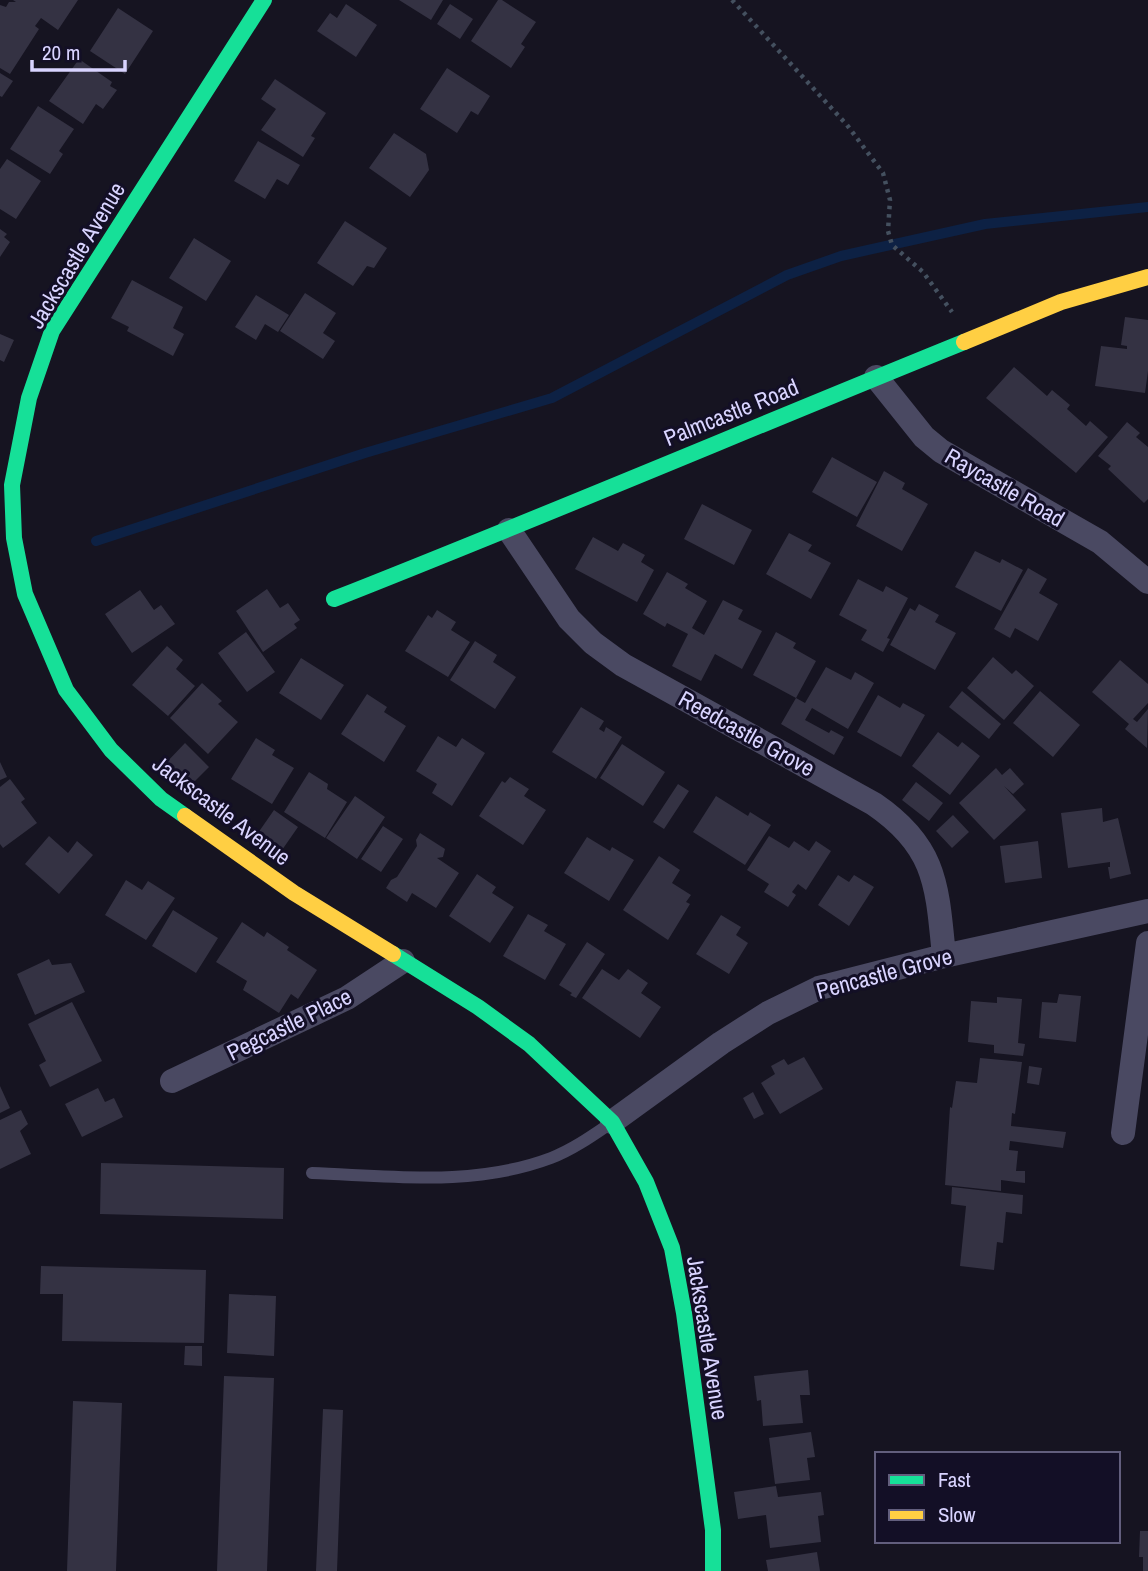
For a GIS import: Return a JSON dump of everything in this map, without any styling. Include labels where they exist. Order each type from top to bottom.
[{"type":"street","name":"Jackscastle Avenue","points":[[264,0],[52,331],[29,398],[12,485],[14,538],[25,594],[66,690],[111,751],[160,799],[294,893],[478,1007],[529,1044],[612,1122],[646,1182],[671,1248],[684,1313],[713,1530],[713,1571]]},
{"type":"street","name":"Palmcastle Road","points":[[334,599],[509,530],[1061,302],[1148,277]]},
{"type":"street","name":"Raycastle Road","points":[[876,377],[924,437],[941,451],[1100,542],[1148,582]]},
{"type":"street","name":"Reedcastle Grove","points":[[509,530],[569,619],[593,643],[623,665],[892,816],[911,835],[937,887],[944,956]]},
{"type":"street","name":"Pencastle Grove","points":[[612,1122],[721,1043],[768,1013],[819,988],[944,956],[1148,911]]},
{"type":"street","points":[[1123,1133],[1148,943]]},
{"type":"street","name":"Pegcastle Place","points":[[172,1081],[347,998],[403,961]]},
{"type":"lane","points":[[312,1173],[475,1177],[552,1158],[612,1122]]},
{"type":"path","points":[[732,0],[847,125],[883,173],[890,200],[888,231],[892,244],[932,283],[969,339]]},
{"type":"building","points":[[13,0],[78,0],[58,30],[41,18],[35,26],[39,29],[10,74],[0,68],[0,5],[6,7],[9,2],[16,2]]},
{"type":"building","points":[[399,0],[443,0],[431,20]]},
{"type":"building","points":[[498,0],[536,22],[521,44],[525,47],[511,68],[471,41]]},
{"type":"building","points":[[346,4],[377,25],[356,57],[317,31],[330,13],[337,18]]},
{"type":"building","points":[[450,4],[473,19],[460,39],[437,24]]},
{"type":"building","points":[[118,8],[153,31],[125,74],[90,51]]},
{"type":"building","points":[[79,59],[112,82],[110,86],[117,90],[103,109],[96,104],[83,124],[49,101]]},
{"type":"building","points":[[447,68],[490,96],[478,115],[471,111],[457,133],[420,109]]},
{"type":"building","points":[[0,73],[13,81],[2,97],[0,96]]},
{"type":"building","points":[[275,79],[326,113],[311,136],[315,138],[303,157],[261,130],[276,109],[261,99]]},
{"type":"building","points":[[38,106],[74,129],[59,151],[63,154],[50,174],[10,149]]},
{"type":"building","points":[[394,133],[426,154],[429,170],[410,197],[369,168]]},
{"type":"building","points":[[258,141],[300,165],[288,185],[277,179],[265,199],[234,181]]},
{"type":"building","points":[[7,159],[41,181],[16,219],[0,209],[0,169]]},
{"type":"building","points":[[345,221],[387,248],[374,268],[367,266],[353,286],[317,263]]},
{"type":"building","points":[[0,229],[7,234],[4,237],[10,242],[0,257]]},
{"type":"building","points":[[194,238],[231,261],[206,301],[169,278]]},
{"type":"building","points":[[132,280],[183,307],[173,328],[184,334],[173,356],[127,331],[129,327],[111,318]]},
{"type":"building","points":[[305,293],[336,313],[323,333],[335,341],[323,359],[280,331]]},
{"type":"building","points":[[256,295],[289,315],[278,332],[265,324],[256,340],[235,327]]},
{"type":"building","points":[[1125,317],[1148,320],[1145,393],[1095,386],[1101,346],[1127,349],[1127,346],[1121,345]]},
{"type":"building","points":[[0,334],[14,340],[4,362],[0,360]]},
{"type":"building","points":[[1014,367],[1047,396],[1052,390],[1070,405],[1067,409],[1086,426],[1090,421],[1108,437],[1076,473],[986,398]]},
{"type":"building","points":[[1127,422],[1140,433],[1136,437],[1148,447],[1148,499],[1144,503],[1108,469],[1111,466],[1098,456]]},
{"type":"building","points":[[832,457],[877,482],[857,517],[812,492]]},
{"type":"building","points":[[884,471],[905,483],[902,489],[928,504],[902,551],[856,526]]},
{"type":"building","points":[[702,504],[752,530],[734,565],[684,539]]},
{"type":"building","points":[[789,533],[812,545],[808,551],[831,563],[811,599],[766,574]]},
{"type":"building","points":[[593,537],[618,551],[623,543],[645,555],[641,562],[654,570],[637,602],[575,569]]},
{"type":"building","points":[[975,551],[1000,563],[1002,559],[1023,570],[1001,611],[955,587]]},
{"type":"building","points":[[1028,568],[1047,579],[1039,593],[1058,604],[1038,641],[1015,628],[1010,638],[994,629]]},
{"type":"building","points":[[667,572],[688,584],[685,588],[707,601],[692,628],[704,635],[723,600],[743,610],[738,619],[762,631],[742,669],[715,654],[701,681],[672,666],[688,634],[667,623],[665,627],[643,614]]},
{"type":"building","points":[[858,579],[883,592],[886,586],[908,598],[887,638],[890,639],[883,652],[861,640],[867,630],[839,615]]},
{"type":"building","points":[[267,589],[280,608],[288,603],[300,620],[294,624],[297,628],[263,652],[236,611]]},
{"type":"building","points":[[140,590],[154,610],[161,605],[175,624],[132,653],[105,614]]},
{"type":"building","points":[[919,604],[939,615],[935,622],[956,633],[935,670],[890,645],[910,608],[915,611]]},
{"type":"building","points":[[437,610],[456,622],[451,630],[470,642],[448,677],[405,651],[428,615],[432,618]]},
{"type":"building","points":[[246,632],[275,672],[247,692],[218,653]]},
{"type":"building","points":[[776,632],[796,643],[793,648],[816,661],[796,698],[753,675]]},
{"type":"building","points":[[475,641],[497,655],[493,662],[516,677],[495,709],[450,680]]},
{"type":"building","points":[[167,646],[183,660],[176,669],[195,686],[168,716],[132,685]]},
{"type":"building","points":[[993,657],[1012,674],[1016,670],[1034,686],[1004,720],[967,688]]},
{"type":"building","points":[[301,658],[344,685],[321,720],[279,693]]},
{"type":"building","points":[[1120,660],[1148,684],[1148,703],[1133,719],[1137,722],[1148,709],[1147,748],[1125,729],[1129,724],[1092,692]]},
{"type":"building","points":[[826,667],[851,680],[855,672],[874,683],[848,729],[812,708],[805,720],[829,733],[831,730],[844,737],[834,755],[781,724],[796,698],[805,703]]},
{"type":"building","points":[[202,683],[222,701],[218,704],[238,722],[208,754],[170,718]]},
{"type":"building","points":[[962,691],[1001,724],[989,739],[949,707]]},
{"type":"building","points":[[1040,691],[1080,725],[1053,757],[1013,723]]},
{"type":"building","points":[[367,694],[387,707],[384,712],[406,726],[384,762],[341,734]]},
{"type":"building","points":[[878,695],[900,708],[903,703],[925,715],[901,757],[857,732]]},
{"type":"building","points":[[581,707],[604,721],[599,729],[604,732],[606,727],[622,737],[596,779],[552,752]]},
{"type":"building","points":[[938,732],[958,747],[962,742],[980,756],[950,795],[912,766]]},
{"type":"building","points":[[438,736],[456,747],[462,738],[485,753],[452,806],[432,793],[437,784],[416,771]]},
{"type":"building","points":[[256,738],[275,750],[272,755],[294,768],[272,804],[231,779]]},
{"type":"building","points":[[185,743],[209,767],[189,787],[165,764]]},
{"type":"building","points":[[622,744],[665,772],[643,806],[600,778]]},
{"type":"building","points":[[0,762],[7,777],[0,780]]},
{"type":"building","points":[[996,768],[1002,775],[1010,768],[1024,784],[1013,794],[1004,786],[1026,810],[994,840],[959,803]]},
{"type":"building","points":[[309,772],[328,784],[327,789],[347,802],[325,838],[284,812]]},
{"type":"building","points":[[510,777],[529,789],[524,796],[546,810],[523,845],[479,816],[502,781],[505,783]]},
{"type":"building","points":[[10,779],[25,799],[21,802],[37,823],[3,848],[0,844],[0,787]]},
{"type":"building","points":[[916,782],[943,803],[929,821],[902,800]]},
{"type":"building","points":[[678,784],[689,791],[664,829],[653,822]]},
{"type":"building","points":[[355,796],[385,817],[357,859],[326,838]]},
{"type":"building","points":[[716,796],[748,816],[750,812],[771,825],[745,865],[693,832]]},
{"type":"building","points":[[1102,808],[1103,822],[1118,818],[1131,874],[1110,879],[1110,862],[1068,868],[1061,813]]},
{"type":"building","points":[[274,810],[298,827],[282,850],[258,833]]},
{"type":"building","points":[[953,815],[969,832],[952,848],[936,831]]},
{"type":"building","points":[[383,826],[403,839],[381,872],[361,859]]},
{"type":"building","points":[[420,833],[445,849],[443,857],[437,858],[459,873],[436,908],[412,893],[407,902],[386,888],[391,880],[397,877],[417,846],[416,840]]},
{"type":"building","points":[[49,836],[68,853],[77,841],[93,855],[59,894],[25,864]]},
{"type":"building","points":[[769,836],[789,848],[794,841],[809,851],[816,841],[831,851],[806,890],[798,884],[792,892],[796,895],[788,907],[764,892],[769,884],[747,870]]},
{"type":"building","points":[[587,837],[610,851],[612,847],[634,860],[609,901],[564,873]]},
{"type":"building","points":[[1038,841],[1042,878],[1005,883],[1000,846]]},
{"type":"building","points":[[659,856],[680,870],[672,883],[691,895],[686,902],[690,904],[668,940],[623,910]]},
{"type":"building","points":[[477,874],[496,887],[492,893],[514,907],[490,943],[449,916]]},
{"type":"building","points":[[838,875],[849,882],[854,875],[874,887],[849,926],[818,905]]},
{"type":"building","points":[[126,880],[142,890],[148,881],[175,898],[146,940],[105,915]]},
{"type":"building","points":[[173,910],[218,938],[196,973],[152,946]]},
{"type":"building","points":[[528,914],[548,925],[544,931],[566,944],[545,980],[503,956]]},
{"type":"building","points":[[721,915],[741,927],[736,935],[748,943],[729,974],[696,954]]},
{"type":"building","points":[[242,922],[264,937],[267,932],[289,947],[287,950],[317,970],[298,999],[291,994],[279,1013],[243,990],[247,981],[216,962]]},
{"type":"building","points":[[587,942],[605,954],[576,998],[559,985]]},
{"type":"building","points":[[49,959],[52,965],[71,963],[85,992],[35,1015],[17,974]]},
{"type":"building","points":[[602,969],[619,980],[628,969],[648,983],[641,993],[661,1007],[640,1038],[582,998]]},
{"type":"building","points":[[1059,994],[1081,996],[1076,1042],[1039,1038],[1042,1002],[1057,1003]]},
{"type":"building","points":[[997,997],[1022,999],[1018,1043],[1025,1044],[1023,1056],[994,1053],[994,1045],[968,1042],[971,1001],[997,1003]]},
{"type":"building","points":[[72,1002],[102,1061],[50,1087],[39,1065],[46,1061],[28,1024]]},
{"type":"building","points":[[804,1057],[823,1089],[780,1114],[761,1083],[775,1074],[771,1066],[784,1059],[788,1065]]},
{"type":"building","points":[[980,1058],[1022,1062],[1011,1126],[1066,1132],[1063,1148],[1010,1141],[1009,1150],[1018,1151],[1016,1171],[1025,1171],[1025,1183],[1001,1180],[1001,1191],[945,1185],[950,1107],[952,1108],[956,1081],[977,1083]]},
{"type":"building","points":[[1029,1066],[1042,1068],[1039,1085],[1027,1083]]},
{"type":"building","points":[[0,1086],[10,1108],[0,1113]]},
{"type":"building","points":[[98,1088],[105,1102],[114,1098],[123,1117],[82,1137],[65,1104]]},
{"type":"building","points":[[753,1092],[764,1114],[754,1119],[743,1098]]},
{"type":"building","points":[[21,1110],[28,1124],[20,1131],[31,1154],[0,1169],[0,1120]]},
{"type":"building","points":[[101,1163],[284,1168],[283,1219],[100,1214]]},
{"type":"building","points":[[952,1187],[1023,1195],[1022,1214],[1006,1212],[1003,1243],[997,1242],[994,1270],[960,1266],[966,1206],[951,1204]]},
{"type":"building","points":[[41,1266],[206,1270],[204,1343],[62,1341],[63,1294],[40,1294]]},
{"type":"building","points":[[229,1294],[276,1296],[274,1356],[227,1353]]},
{"type":"building","points":[[185,1346],[202,1346],[202,1366],[184,1365]]},
{"type":"building","points":[[808,1370],[810,1395],[800,1395],[803,1423],[763,1426],[761,1400],[757,1401],[754,1376]]},
{"type":"building","points":[[224,1376],[274,1378],[267,1571],[217,1571]]},
{"type":"building","points":[[73,1401],[122,1403],[116,1571],[67,1571]]},
{"type":"building","points":[[323,1409],[343,1410],[337,1571],[316,1571]]},
{"type":"building","points":[[811,1432],[815,1457],[807,1458],[810,1480],[775,1484],[769,1438]]},
{"type":"building","points":[[776,1486],[778,1497],[821,1492],[824,1515],[818,1516],[821,1542],[770,1548],[766,1515],[738,1519],[734,1492]]},
{"type":"building","points":[[1140,1531],[1148,1531],[1148,1571],[1143,1571],[1143,1557],[1139,1557]]},
{"type":"building","points":[[817,1552],[820,1571],[768,1571],[766,1560]]},
{"type":"waterway","points":[[96,541],[365,453],[552,398],[787,275],[841,256],[985,224],[1148,207]]},
{"type":"traffic: fast","points":[[185,816],[161,799],[111,750],[66,690],[25,594],[14,538],[12,485],[29,398],[52,331],[264,0]]},
{"type":"traffic: fast","points":[[334,599],[964,342]]},
{"type":"traffic: fast","points":[[393,954],[478,1007],[529,1044],[612,1122],[646,1182],[672,1248],[684,1313],[713,1530],[713,1571]]},
{"type":"traffic: slow","points":[[964,342],[1061,302],[1148,277]]},
{"type":"traffic: slow","points":[[185,816],[294,893],[393,954]]}]
